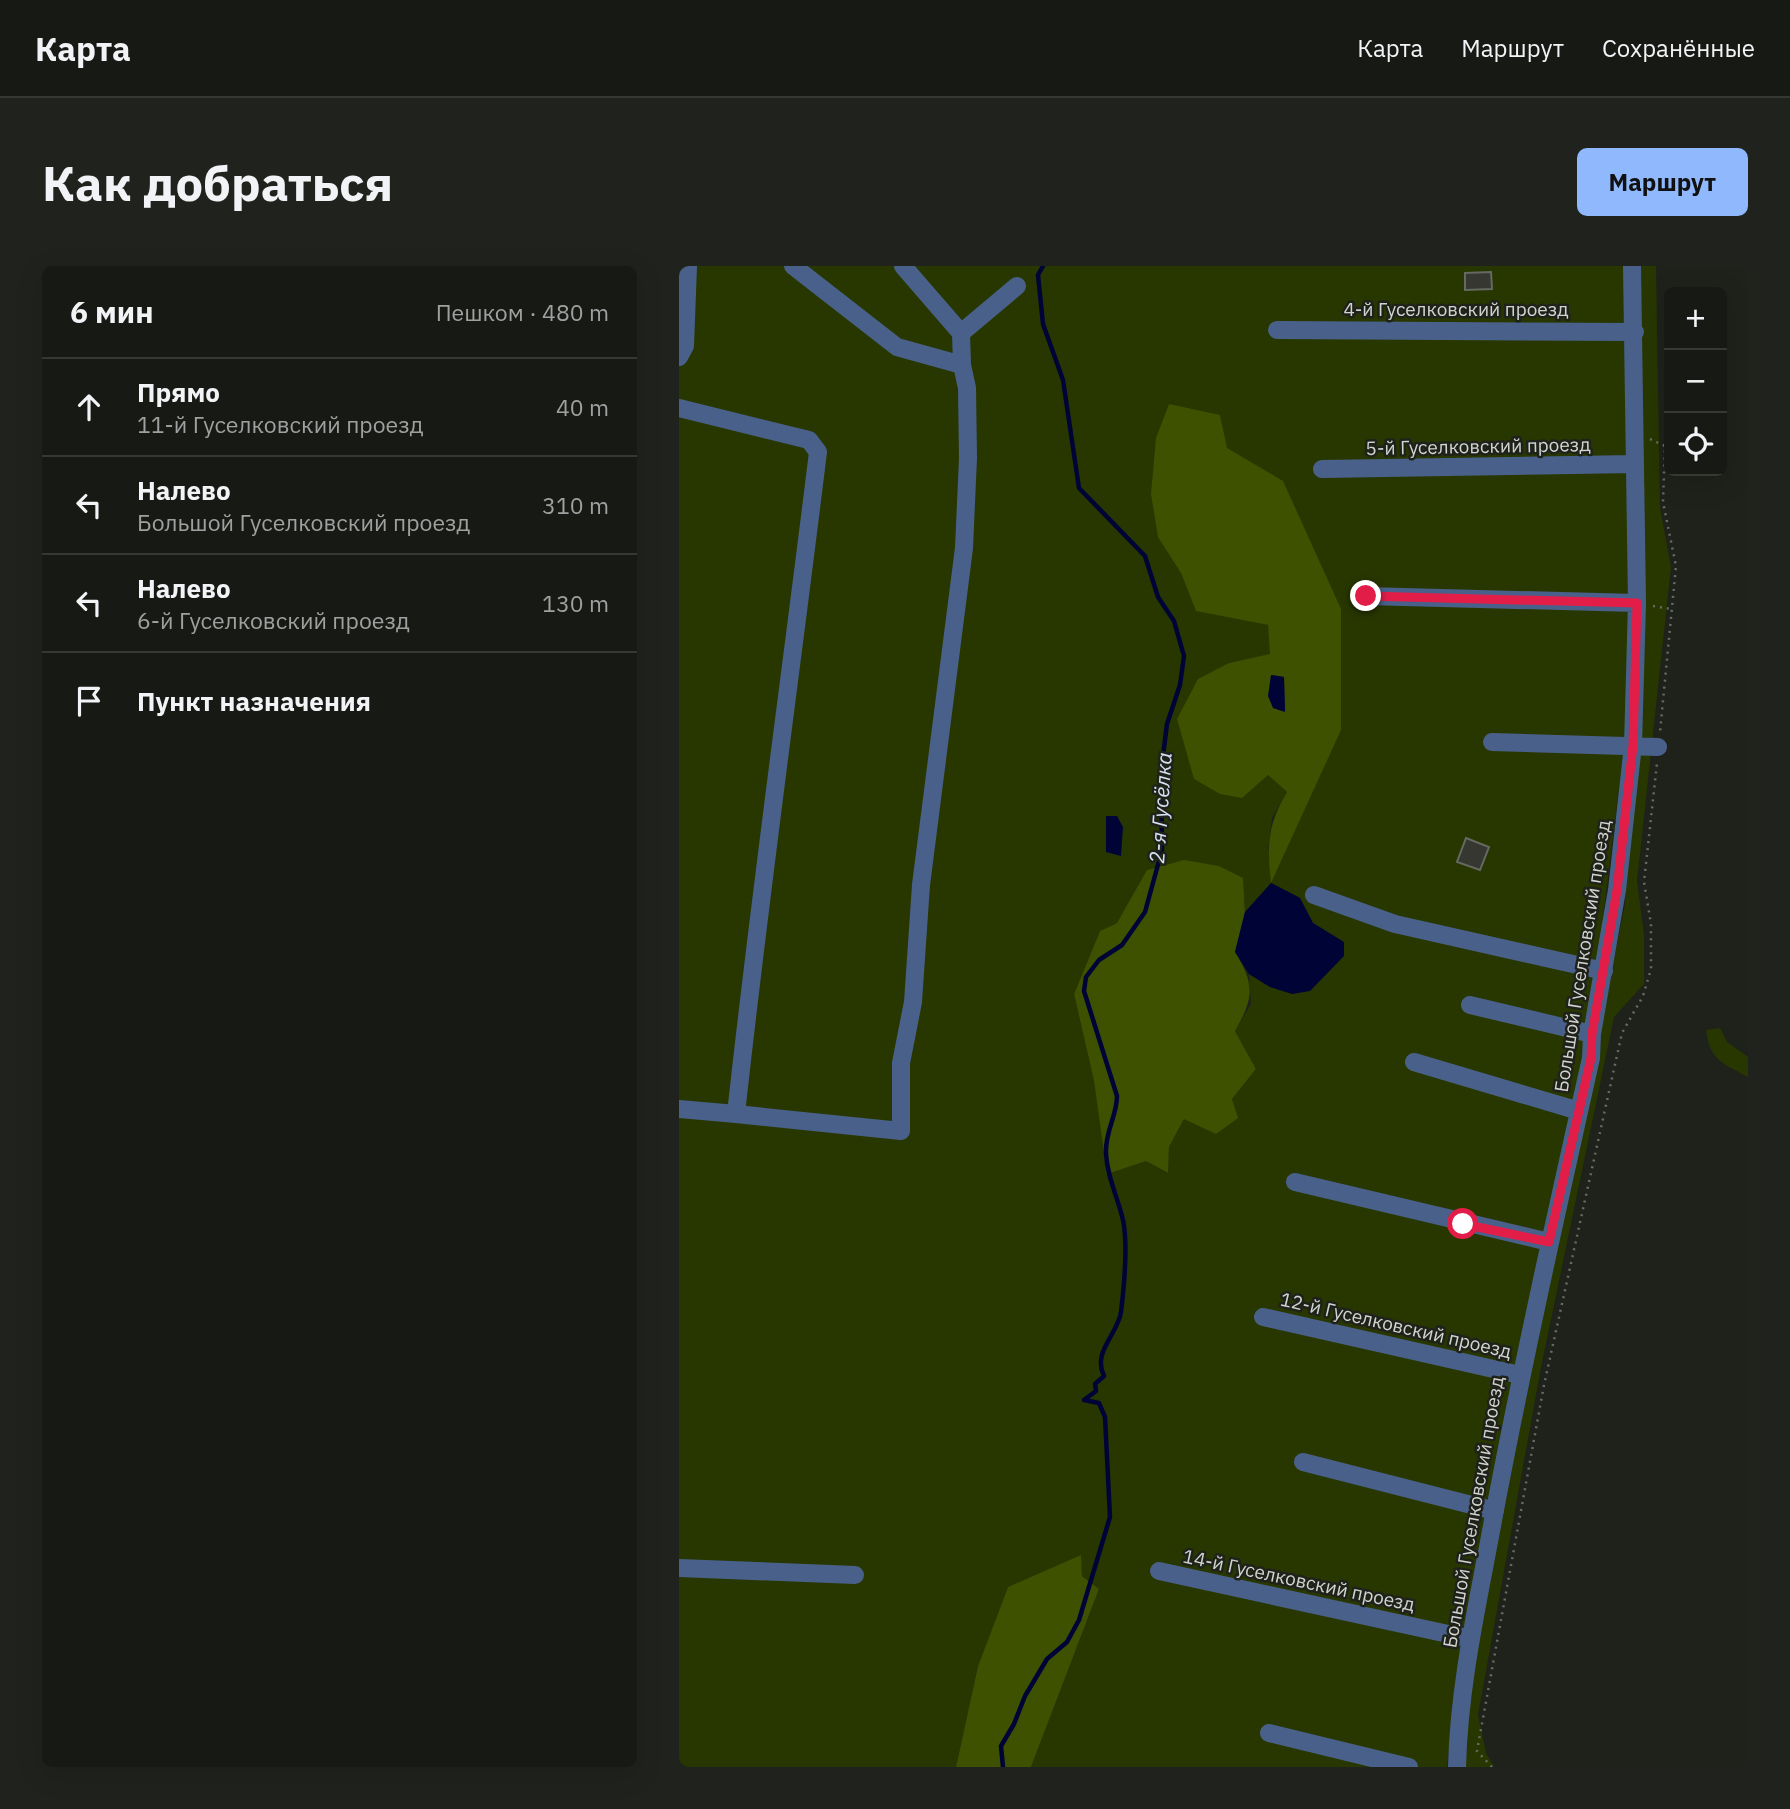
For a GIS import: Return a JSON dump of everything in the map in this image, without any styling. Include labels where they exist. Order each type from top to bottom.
[{"type":"street","points":[[679,357],[685,346],[688,266]]},
{"type":"street","points":[[793,266],[897,346],[962,365]]},
{"type":"street","points":[[679,1109],[901,1131],[901,1063],[912,1002],[921,885],[964,548],[968,430],[961,333],[903,266]]},
{"type":"street","name":"Большой Гуселковский проезд","points":[[1457,1767],[1458,1731],[1471,1639],[1520,1375],[1591,1058],[1592,1034],[1617,890],[1633,745],[1637,603],[1632,266]]},
{"type":"street","points":[[961,333],[1017,286]]},
{"type":"street","name":"4-й Гуселковский проезд","points":[[1277,330],[1635,332]]},
{"type":"street","points":[[679,408],[809,440],[818,452],[772,829],[760,892],[736,1114]]},
{"type":"street","name":"5-й Гуселковский проезд","points":[[1322,469],[1635,464]]},
{"type":"street","points":[[1366,596],[1637,603]]},
{"type":"street","points":[[1492,742],[1658,747]]},
{"type":"street","points":[[1314,895],[1395,924],[1604,971]]},
{"type":"street","points":[[1470,1005],[1592,1034]]},
{"type":"street","points":[[1415,1062],[1579,1111]]},
{"type":"street","points":[[1295,1182],[1549,1242]]},
{"type":"street","name":"12-й Гуселковский проезд","points":[[1263,1317],[1520,1375]]},
{"type":"street","points":[[1303,1462],[1495,1511]]},
{"type":"street","points":[[679,1568],[855,1575]]},
{"type":"street","name":"14-й Гуселковский проезд","points":[[1159,1571],[1471,1639]]},
{"type":"street","points":[[1269,1733],[1409,1767]]},
{"type":"green space","points":[[679,266],[1626,266],[1632,608],[1625,740],[1586,1055],[1462,1648],[1447,1767],[1031,1767],[1099,1589],[1082,1576],[1080,1556],[1008,1587],[978,1666],[956,1767],[679,1767]],"holes":[[[1220,415],[1226,448],[1341,730],[1268,850],[1272,818],[1287,792],[1268,775],[1186,743],[1177,719],[1229,663],[1271,655],[1268,625],[1196,610],[1181,573]],[[1243,878],[1245,912],[1272,883],[1300,898],[1313,923],[1344,943],[1324,976],[1310,991],[1270,987],[1249,974],[1251,1004],[1235,1031],[1256,1069],[1232,1099],[1184,1119],[1169,1147],[1167,1173],[1146,1161],[1108,1173],[1094,1081],[1074,994],[1100,931],[1117,923],[1131,901]]]},
{"type":"green space","points":[[1636,266],[1656,266],[1660,508],[1671,567],[1637,881],[1644,935],[1644,984],[1614,1017],[1541,1367],[1478,1715],[1486,1753],[1494,1767],[1461,1767],[1478,1637],[1625,904]]},
{"type":"green space","points":[[1169,404],[1220,415],[1227,448],[1283,481],[1341,609],[1341,730],[1271,883],[1270,836],[1275,815],[1287,792],[1268,775],[1242,798],[1220,794],[1194,779],[1177,719],[1198,679],[1229,663],[1270,654],[1268,625],[1196,611],[1181,573],[1158,537],[1151,494],[1156,438]],"holes":[[[1272,675],[1284,677],[1285,712]]]},
{"type":"green space","points":[[1184,860],[1219,866],[1243,878],[1245,912],[1235,952],[1246,973],[1250,991],[1246,1009],[1235,1031],[1256,1069],[1232,1099],[1238,1118],[1216,1134],[1184,1119],[1169,1147],[1168,1173],[1146,1161],[1107,1174],[1094,1081],[1074,994],[1100,931],[1117,923],[1147,870]]},
{"type":"green space","points":[[1720,1028],[1727,1042],[1748,1057],[1748,1077],[1714,1055],[1706,1030]]},
{"type":"green space","points":[[1081,1555],[1082,1576],[1099,1589],[1031,1767],[956,1767],[978,1666],[1008,1587]]},
{"type":"shaded area","points":[[1271,675],[1284,677],[1285,712],[1273,708],[1268,696]]},
{"type":"shaded area","points":[[1106,816],[1117,816],[1123,827],[1121,856],[1106,852]]},
{"type":"shaded area","points":[[1271,883],[1300,898],[1313,923],[1344,942],[1344,956],[1310,991],[1292,994],[1270,987],[1249,974],[1235,952],[1245,912]]},
{"type":"building","points":[[1491,272],[1492,289],[1465,290],[1465,273]]},
{"type":"building","points":[[1466,838],[1489,847],[1480,870],[1457,862]]},
{"type":"waterway","name":"2-я Гусёлка","points":[[1003,1767],[1001,1746],[1014,1724],[1025,1696],[1047,1659],[1067,1642],[1079,1620],[1110,1517],[1105,1417],[1099,1403],[1084,1400],[1096,1391],[1095,1384],[1104,1376],[1101,1367],[1103,1351],[1119,1320],[1125,1241],[1123,1220],[1106,1153],[1117,1096],[1084,991],[1086,977],[1099,960],[1122,945],[1145,912],[1162,850],[1161,772],[1167,724],[1180,685],[1184,656],[1174,621],[1158,597],[1145,556],[1079,488],[1063,380],[1043,324],[1038,275],[1043,266]]},
{"type":"route","points":[[1366,596],[1637,603],[1633,745],[1617,890],[1592,1034],[1591,1058],[1549,1242],[1463,1224]]}]
